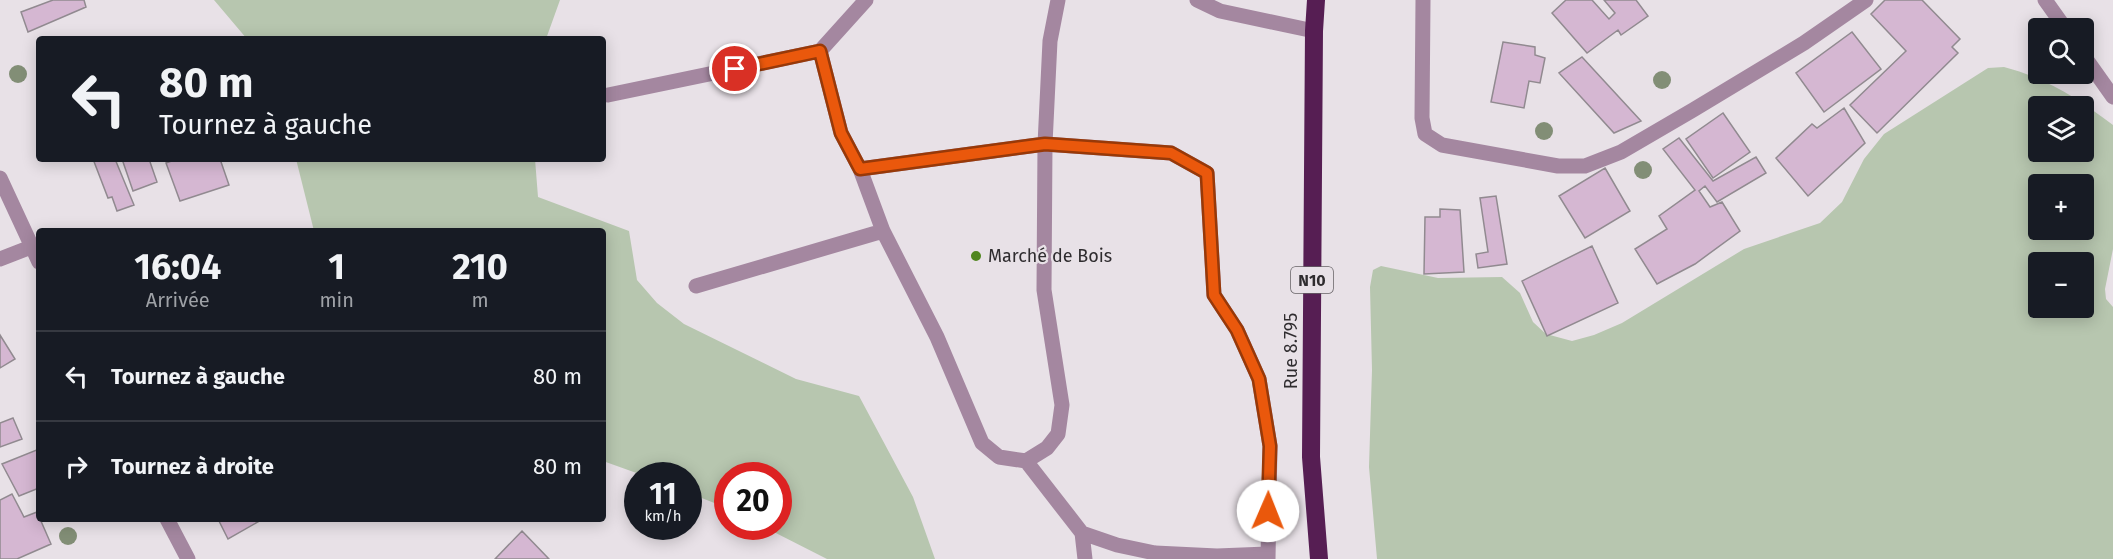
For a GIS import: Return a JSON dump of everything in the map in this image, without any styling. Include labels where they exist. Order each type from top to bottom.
[{"type":"highway","name":"Rue 8.795","points":[[1317,0],[1314,31],[1311,458],[1319,559]]},
{"type":"street","points":[[608,95],[820,51],[866,0]]},
{"type":"street","points":[[820,51],[841,133],[860,169],[883,231],[937,337],[982,443],[999,457],[1026,461],[1047,448],[1058,434],[1062,405],[1044,290],[1045,144],[1050,41],[1058,0]]},
{"type":"street","points":[[1197,0],[1220,11],[1314,31]]},
{"type":"street","points":[[1423,0],[1422,118],[1425,134],[1442,145],[1558,166],[1585,166],[1621,152],[1693,110],[1804,43],[1866,0]]},
{"type":"street","points":[[2045,0],[2058,18]]},
{"type":"street","points":[[2094,70],[2113,97]]},
{"type":"street","points":[[860,169],[1045,144],[1171,153],[1207,173],[1214,295],[1237,330],[1259,379],[1270,446],[1268,557],[1155,556],[1082,534]]},
{"type":"street","points":[[0,178],[36,256]]},
{"type":"street","points":[[696,286],[883,231]]},
{"type":"street","points":[[0,259],[31,247]]},
{"type":"street","points":[[1026,461],[1082,534],[1085,559]]},
{"type":"street","points":[[169,522],[188,559]]},
{"type":"green space","points":[[214,0],[560,0],[547,36],[244,36]]},
{"type":"green space","points":[[2004,67],[2028,75],[2028,84],[2050,84],[2071,96],[2028,96],[2028,162],[2094,162],[2094,111],[2113,125],[2113,249],[2105,289],[2106,299],[2113,307],[2113,559],[1377,559],[1369,467],[1372,370],[1370,287],[1373,270],[1381,266],[1438,278],[1502,277],[1520,293],[1533,322],[1546,334],[1572,341],[1594,335],[1622,323],[1744,249],[1820,223],[1842,202],[1864,159],[1884,134],[1988,68]]},
{"type":"green space","points":[[297,162],[535,162],[538,197],[629,231],[637,280],[657,303],[684,324],[796,379],[859,396],[913,497],[935,559],[827,559],[790,540],[792,540],[792,462],[714,462],[714,503],[702,498],[702,462],[624,462],[624,469],[606,462],[606,228],[313,228]]},
{"type":"building","points":[[53,0],[84,0],[86,7],[28,32],[21,12]]},
{"type":"building","points":[[1566,0],[1592,0],[1609,19],[1615,13],[1604,0],[1636,0],[1648,16],[1621,35],[1618,30],[1587,53],[1552,13]]},
{"type":"building","points":[[1885,0],[1922,0],[1960,39],[1952,47],[1958,53],[1877,133],[1850,105],[1906,51],[1871,14]]},
{"type":"building","points":[[1852,32],[1881,69],[1824,112],[1796,73]]},
{"type":"building","points":[[1503,42],[1535,47],[1535,55],[1545,58],[1540,83],[1529,81],[1524,108],[1491,102]]},
{"type":"building","points":[[1582,57],[1641,121],[1614,133],[1559,73]]},
{"type":"building","points":[[1844,108],[1865,143],[1808,196],[1776,158],[1812,124],[1817,128]]},
{"type":"building","points":[[1723,113],[1750,152],[1713,178],[1686,139]]},
{"type":"building","points":[[1679,138],[1713,181],[1756,157],[1766,173],[1717,202],[1705,186],[1699,191],[1710,207],[1722,202],[1740,231],[1695,264],[1657,284],[1635,249],[1667,229],[1659,216],[1695,190],[1663,149]]},
{"type":"building","points":[[94,162],[116,162],[134,205],[117,211],[112,197],[108,198]]},
{"type":"building","points":[[123,162],[150,162],[157,182],[133,191]]},
{"type":"building","points":[[221,162],[229,185],[180,201],[166,163]]},
{"type":"building","points":[[1605,168],[1630,211],[1585,238],[1559,196]]},
{"type":"building","points":[[1496,196],[1507,264],[1478,268],[1476,254],[1488,252],[1480,198]]},
{"type":"building","points":[[1440,209],[1460,210],[1464,272],[1424,274],[1425,217],[1440,217]]},
{"type":"building","points":[[1592,246],[1618,303],[1547,336],[1522,281]]},
{"type":"building","points":[[0,335],[15,359],[0,368]]},
{"type":"building","points":[[13,418],[22,439],[0,447],[0,423]]},
{"type":"building","points":[[36,450],[36,489],[19,496],[2,464]]},
{"type":"building","points":[[12,494],[24,517],[36,512],[36,522],[41,522],[51,544],[17,559],[0,559],[0,500]]},
{"type":"building","points":[[220,522],[258,522],[228,539]]},
{"type":"building","points":[[522,531],[549,559],[495,559]]},
{"type":"place","name":"Marché de Bois","points":[[976,256]]},
{"type":"route","points":[[735,69],[820,51],[841,133],[860,169],[1045,144],[1171,153],[1207,173],[1214,295],[1237,330],[1259,379],[1270,446],[1268,511]]}]
